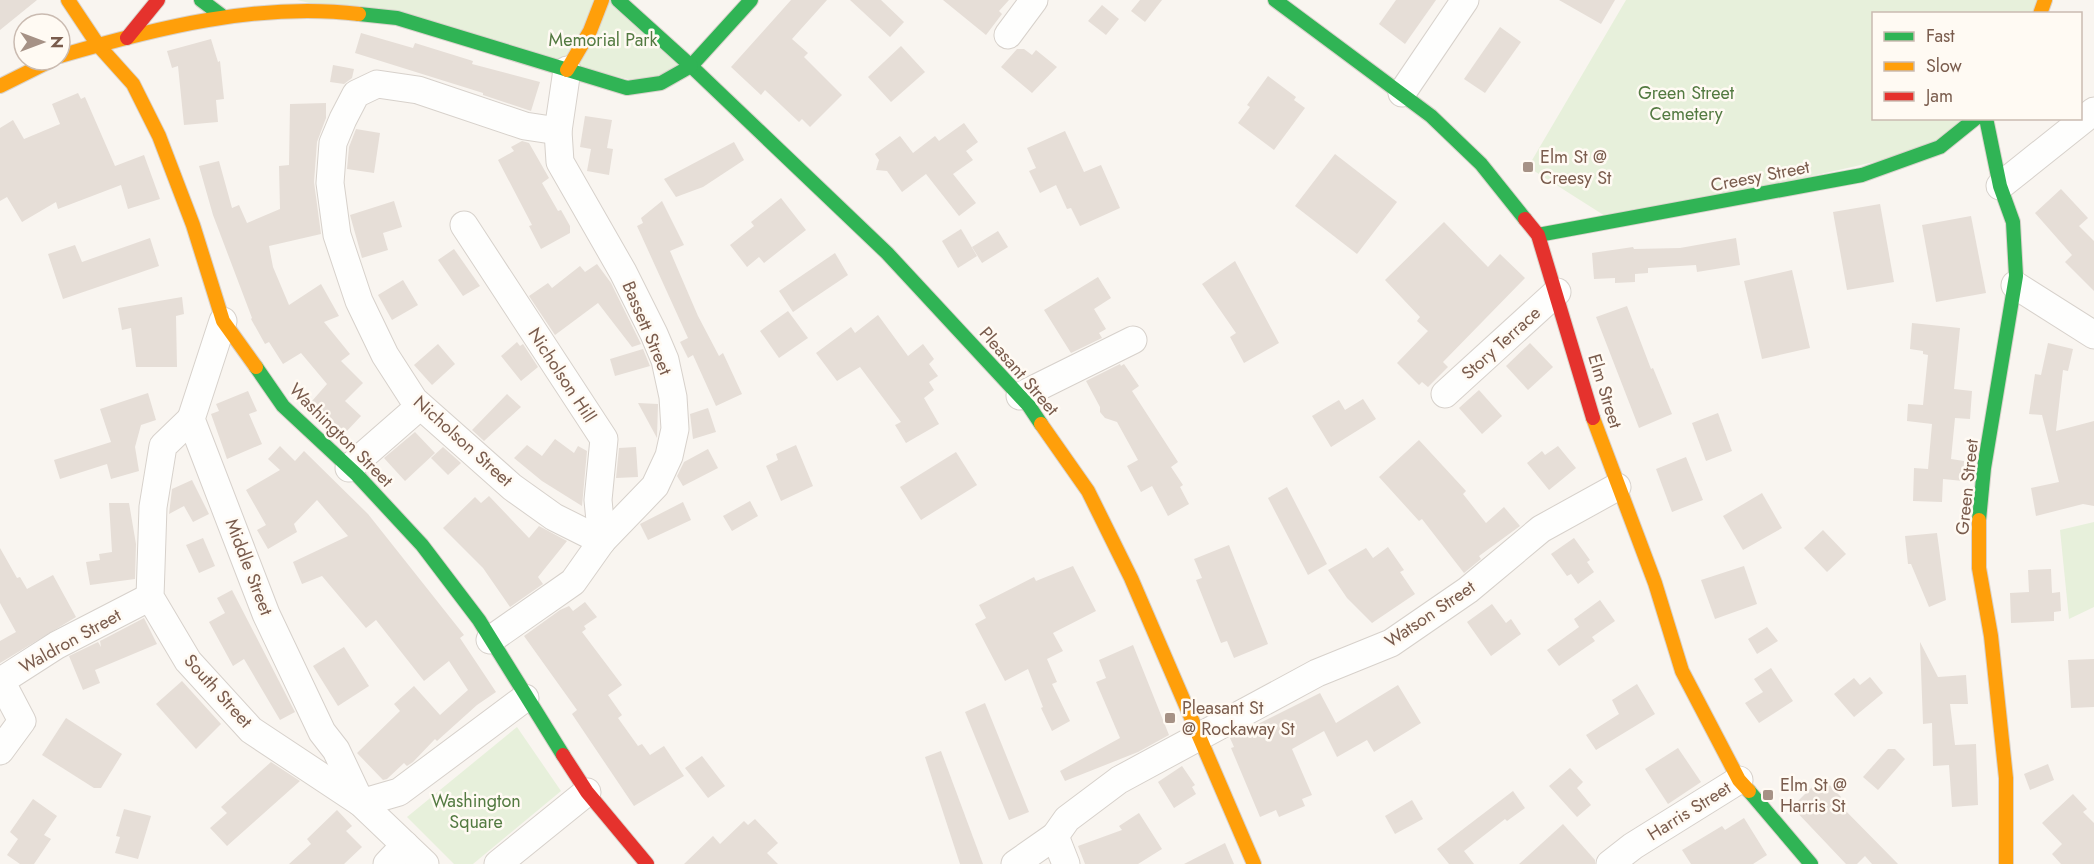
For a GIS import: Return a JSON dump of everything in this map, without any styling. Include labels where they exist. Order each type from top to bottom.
[{"type":"main road","name":"Washington Street","points":[[68,0],[98,45],[133,84],[159,136],[193,225],[223,321],[283,406],[349,468],[422,545],[479,620],[525,698],[587,792],[647,864]]},
{"type":"main road","points":[[127,38],[158,0]]},
{"type":"main road","points":[[201,0],[221,15]]},
{"type":"main road","name":"Bassett Street","points":[[567,70],[590,31],[602,0]]},
{"type":"main road","name":"Pleasant Street","points":[[618,0],[691,66],[887,254],[1020,396],[1088,491],[1131,578],[1254,864]]},
{"type":"main road","points":[[72,53],[221,15],[277,10],[360,12],[397,18],[436,29],[627,88],[646,89],[671,80],[691,66],[751,0]]},
{"type":"main road","name":"Elm Street","points":[[1275,0],[1431,116],[1481,164],[1538,235],[1557,292],[1587,399],[1617,487],[1655,583],[1682,671],[1739,780],[1811,864]]},
{"type":"main road","points":[[0,86],[28,72]]},
{"type":"main road","name":"Creesy Street","points":[[1538,235],[1862,175],[1940,147],[1974,120]]},
{"type":"main road","name":"Green Street","points":[[1986,120],[2000,186],[2013,222],[2015,285],[1984,468],[1978,537],[1979,568],[1992,639],[2006,778],[2006,864]]},
{"type":"street","points":[[1008,35],[1034,0]]},
{"type":"street","points":[[1402,93],[1466,0]]},
{"type":"street","name":"Bassett Street","points":[[490,640],[573,582],[602,541],[655,486],[669,456],[675,429],[673,397],[665,360],[641,307],[560,162],[558,130],[567,70]]},
{"type":"street","name":"Nicholson Street","points":[[558,130],[525,126],[418,90],[377,84],[356,94],[343,119],[333,143],[330,183],[337,235],[359,301],[385,355],[420,406],[512,487],[554,517],[602,541]]},
{"type":"street","points":[[2000,186],[2094,111]]},
{"type":"street","name":"Nicholson Hill","points":[[464,225],[604,439],[597,500],[602,541]]},
{"type":"street","points":[[2015,285],[2094,335]]},
{"type":"street","name":"Story Terrace","points":[[1445,394],[1557,292]]},
{"type":"street","points":[[150,597],[153,507],[164,446],[191,419],[223,321]]},
{"type":"street","points":[[1020,396],[1133,340]]},
{"type":"street","points":[[349,468],[420,406]]},
{"type":"street","name":"Middle Street","points":[[191,419],[266,614],[322,732],[336,750],[362,803]]},
{"type":"street","name":"Watson Street","points":[[1016,864],[1055,836],[1067,819],[1119,780],[1317,673],[1391,643],[1468,591],[1540,529],[1617,487]]},
{"type":"street","name":"Waldron Street","points":[[0,751],[22,721],[0,681],[57,645],[150,597]]},
{"type":"street","name":"South Street","points":[[150,597],[188,661],[251,730],[362,803],[396,854],[425,864]]},
{"type":"street","points":[[362,803],[399,792],[525,698]]},
{"type":"street","name":"Harris Street","points":[[1610,864],[1633,846],[1739,780]]},
{"type":"street","points":[[498,864],[587,792]]},
{"type":"street","points":[[1055,836],[1066,864]]},
{"type":"green space","name":"Memorial Park","points":[[297,0],[618,0],[691,66],[657,86]]},
{"type":"green space","name":"Green Street Cemetery","points":[[1626,0],[2043,0],[2037,12],[1872,12],[1872,120],[1970,120],[1940,147],[1613,221],[1528,167]]},
{"type":"green space","points":[[2094,522],[2094,607],[2069,619],[2060,530]]},
{"type":"green space","name":"Washington Square","points":[[517,727],[561,791],[473,864],[454,864],[407,817]]},
{"type":"building","points":[[0,0],[37,0],[22,12],[12,12],[12,20],[0,30]]},
{"type":"building","points":[[791,0],[827,0],[792,39],[808,53],[804,57],[842,95],[810,127],[802,119],[799,122],[765,90],[761,95],[731,67]]},
{"type":"building","points":[[850,0],[881,0],[904,22],[890,37]]},
{"type":"building","points":[[943,0],[1009,0],[999,11],[1002,14],[986,35]]},
{"type":"building","points":[[1140,0],[1162,0],[1145,22],[1131,11]]},
{"type":"building","points":[[1396,0],[1436,0],[1405,44],[1379,24]]},
{"type":"building","points":[[1559,0],[1615,0],[1601,24]]},
{"type":"building","points":[[1102,5],[1119,19],[1106,35],[1088,21]]},
{"type":"building","points":[[1500,27],[1521,42],[1485,93],[1464,79]]},
{"type":"building","points":[[361,33],[413,48],[415,43],[473,61],[472,64],[540,82],[531,111],[483,95],[483,93],[355,53]]},
{"type":"building","points":[[211,39],[218,62],[220,61],[224,99],[216,100],[218,122],[184,125],[178,66],[172,68],[167,51]]},
{"type":"building","points":[[901,46],[925,72],[891,102],[868,77]]},
{"type":"building","points":[[1017,49],[1024,49],[1032,55],[1036,50],[1057,67],[1032,93],[1001,67]]},
{"type":"building","points":[[333,65],[354,69],[352,78],[344,84],[330,82]]},
{"type":"building","points":[[1268,76],[1296,97],[1294,100],[1305,108],[1274,150],[1238,123],[1250,107],[1247,105]]},
{"type":"building","points":[[78,93],[81,99],[85,97],[115,166],[144,155],[160,199],[128,209],[121,185],[58,209],[56,202],[22,222],[7,197],[0,201],[0,128],[13,120],[24,139],[60,124],[52,104]]},
{"type":"building","points":[[326,103],[326,118],[317,142],[314,182],[321,234],[269,246],[273,267],[289,305],[321,284],[339,316],[324,322],[350,354],[341,361],[363,383],[345,401],[361,416],[345,433],[312,401],[327,384],[301,353],[283,364],[269,342],[265,344],[251,319],[213,215],[199,166],[219,161],[232,208],[239,205],[247,223],[280,209],[279,166],[289,165],[290,104]]},
{"type":"building","points":[[585,116],[612,120],[607,148],[613,149],[609,175],[587,171],[591,149],[580,147]]},
{"type":"building","points":[[964,123],[978,142],[966,151],[973,160],[953,174],[976,203],[959,216],[926,174],[902,192],[887,171],[876,170],[879,160],[875,154],[900,136],[913,153],[935,136],[939,141]]},
{"type":"building","points":[[356,129],[380,133],[374,173],[347,169],[349,147]]},
{"type":"building","points":[[1065,131],[1084,172],[1101,165],[1120,208],[1080,226],[1071,208],[1067,209],[1056,185],[1040,193],[1029,171],[1036,168],[1027,148]]},
{"type":"building","points":[[522,141],[529,143],[549,178],[542,183],[558,211],[561,210],[570,226],[570,233],[541,249],[529,226],[532,225],[498,160],[514,151],[511,147]]},
{"type":"building","points":[[734,142],[744,160],[703,187],[676,197],[664,179]]},
{"type":"building","points":[[1335,154],[1397,202],[1357,254],[1295,206]]},
{"type":"building","points":[[2061,189],[2088,218],[2079,226],[2094,241],[2094,291],[2065,262],[2072,255],[2035,213]]},
{"type":"building","points":[[781,198],[806,230],[764,263],[759,257],[747,267],[730,245],[754,226],[751,222]]},
{"type":"building","points":[[394,201],[402,227],[383,233],[388,250],[362,258],[350,215]]},
{"type":"building","points":[[662,201],[684,245],[670,251],[698,316],[719,356],[723,353],[742,394],[716,406],[693,355],[688,358],[680,342],[688,338],[637,226],[643,223],[641,218]]},
{"type":"building","points":[[1880,204],[1894,282],[1847,290],[1833,212]]},
{"type":"building","points":[[1971,216],[1986,293],[1936,302],[1922,225]]},
{"type":"building","points":[[1444,222],[1488,267],[1500,254],[1525,278],[1443,362],[1448,367],[1428,387],[1422,382],[1419,385],[1397,363],[1428,331],[1417,321],[1420,317],[1385,280]]},
{"type":"building","points":[[961,229],[977,256],[958,268],[942,241]]},
{"type":"building","points":[[998,231],[1008,247],[982,263],[972,247]]},
{"type":"building","points":[[150,238],[159,266],[63,299],[48,254],[75,245],[82,262]]},
{"type":"building","points":[[1736,238],[1740,265],[1697,272],[1696,265],[1648,268],[1648,273],[1635,274],[1635,282],[1615,283],[1615,278],[1594,279],[1592,253],[1633,247],[1634,249],[1680,248]]},
{"type":"building","points":[[454,249],[480,286],[463,296],[438,260]]},
{"type":"building","points":[[835,253],[848,275],[793,312],[779,291]]},
{"type":"building","points":[[1235,261],[1279,343],[1244,363],[1230,337],[1236,333],[1202,284]]},
{"type":"building","points":[[597,264],[611,283],[641,344],[632,347],[598,303],[555,335],[529,296],[548,283],[552,288],[580,266],[585,272]]},
{"type":"building","points":[[1792,270],[1810,348],[1762,359],[1744,281]]},
{"type":"building","points":[[1098,277],[1111,298],[1094,309],[1106,329],[1099,333],[1102,338],[1071,353],[1044,310]]},
{"type":"building","points":[[403,280],[418,305],[392,320],[378,295]]},
{"type":"building","points":[[182,297],[184,314],[176,316],[177,367],[136,367],[131,328],[122,330],[118,308]]},
{"type":"building","points":[[1627,306],[1651,369],[1653,368],[1672,414],[1639,428],[1596,317]]},
{"type":"building","points":[[788,311],[808,338],[779,358],[760,331]]},
{"type":"building","points":[[878,315],[908,356],[923,344],[934,359],[929,364],[938,376],[929,382],[934,390],[924,398],[939,424],[906,443],[895,425],[901,422],[860,367],[837,381],[816,353],[851,327],[855,333]]},
{"type":"building","points":[[1912,323],[1960,328],[1954,389],[1972,391],[1970,419],[1955,418],[1951,459],[1964,461],[1963,481],[1943,479],[1942,502],[1913,501],[1914,468],[1928,469],[1932,424],[1907,421],[1908,404],[1923,405],[1928,355],[1923,354],[1923,351],[1910,349]]},
{"type":"building","points":[[517,342],[520,346],[523,344],[538,367],[521,381],[501,356]]},
{"type":"building","points":[[1530,343],[1553,367],[1528,390],[1506,366]]},
{"type":"building","points":[[2048,343],[2073,349],[2068,371],[2063,370],[2056,431],[2094,421],[2094,506],[2083,504],[2036,516],[2031,488],[2059,482],[2042,415],[2029,414],[2035,374],[2041,375]]},
{"type":"building","points":[[438,344],[455,364],[432,385],[414,365]]},
{"type":"building","points":[[643,349],[650,366],[615,376],[610,359]]},
{"type":"building","points":[[1120,364],[1121,366],[1124,364],[1139,386],[1132,391],[1178,462],[1171,467],[1183,485],[1180,487],[1189,504],[1168,516],[1152,486],[1141,492],[1127,466],[1138,460],[1117,422],[1105,418],[1100,412],[1100,407],[1086,381]]},
{"type":"building","points":[[1479,390],[1502,416],[1482,434],[1459,408]]},
{"type":"building","points":[[248,391],[257,411],[249,414],[262,444],[227,459],[211,414],[219,411],[216,404]]},
{"type":"building","points":[[148,393],[156,420],[141,425],[135,447],[139,471],[111,479],[107,464],[60,479],[54,460],[111,442],[100,409]]},
{"type":"building","points":[[507,394],[521,407],[484,441],[472,430]]},
{"type":"building","points":[[1363,399],[1376,419],[1331,447],[1312,416],[1339,400],[1345,410]]},
{"type":"building","points":[[638,403],[658,404],[657,438]]},
{"type":"building","points":[[708,408],[716,432],[693,439],[690,414]]},
{"type":"building","points":[[1718,413],[1732,451],[1706,461],[1692,423]]},
{"type":"building","points":[[415,432],[435,453],[405,481],[384,458]]},
{"type":"building","points":[[555,439],[574,453],[578,446],[587,451],[582,506],[542,481],[514,458],[527,445],[542,456]]},
{"type":"building","points":[[1419,440],[1466,491],[1463,494],[1486,523],[1504,507],[1520,526],[1479,556],[1481,559],[1464,573],[1422,519],[1419,521],[1379,477]]},
{"type":"building","points":[[796,445],[813,486],[781,501],[766,466],[778,460],[776,454]]},
{"type":"building","points":[[280,446],[295,461],[304,451],[368,514],[464,635],[460,638],[496,692],[477,705],[437,741],[435,739],[413,762],[407,766],[404,763],[387,779],[383,780],[357,753],[400,711],[394,704],[414,686],[440,715],[468,690],[449,661],[424,681],[376,620],[366,628],[322,576],[302,584],[293,562],[348,536],[317,500],[294,524],[297,532],[268,549],[257,530],[266,525],[246,490],[280,470],[268,459]]},
{"type":"building","points":[[1558,446],[1576,468],[1549,490],[1527,463],[1542,451],[1545,455]]},
{"type":"building","points":[[443,447],[461,463],[448,475],[431,458]]},
{"type":"building","points":[[636,447],[638,477],[616,478],[619,448]]},
{"type":"building","points":[[708,449],[718,468],[683,486],[677,476],[684,462]]},
{"type":"building","points":[[956,452],[977,485],[921,520],[900,487]]},
{"type":"building","points":[[1686,457],[1703,500],[1672,512],[1656,469]]},
{"type":"building","points":[[192,480],[209,514],[193,522],[184,506],[169,514],[172,489]]},
{"type":"building","points":[[1287,487],[1327,564],[1308,575],[1268,498]]},
{"type":"building","points":[[1762,493],[1782,528],[1743,550],[1723,516]]},
{"type":"building","points":[[489,496],[529,538],[539,526],[567,541],[538,577],[543,584],[510,607],[483,568],[443,528],[475,497],[481,503]]},
{"type":"building","points":[[750,501],[758,516],[732,531],[723,516]]},
{"type":"building","points":[[683,502],[691,520],[648,540],[640,524]]},
{"type":"building","points":[[109,503],[129,503],[136,544],[135,579],[90,585],[86,562],[100,560],[99,554],[112,552]]},
{"type":"building","points":[[1823,530],[1846,554],[1827,572],[1804,548]]},
{"type":"building","points":[[1937,533],[1946,600],[1929,607],[1911,564],[1908,564],[1905,536]]},
{"type":"building","points":[[203,538],[215,566],[199,573],[186,545]]},
{"type":"building","points":[[1574,538],[1590,560],[1587,562],[1594,572],[1578,584],[1571,574],[1567,576],[1551,554]]},
{"type":"building","points":[[1229,545],[1268,644],[1234,658],[1227,641],[1221,643],[1196,580],[1202,578],[1194,559]]},
{"type":"building","points":[[1388,547],[1404,570],[1400,572],[1415,594],[1372,623],[1347,598],[1328,570],[1366,548],[1373,558]]},
{"type":"building","points":[[0,548],[17,578],[20,577],[27,589],[53,575],[76,617],[0,663],[0,641],[16,632],[0,603]]},
{"type":"building","points":[[1073,566],[1096,611],[1053,633],[1063,651],[1047,659],[1057,682],[1052,684],[1070,721],[1052,731],[1041,708],[1043,707],[1028,669],[1005,681],[975,624],[986,618],[979,605],[1034,577],[1036,581]]},
{"type":"building","points":[[1744,566],[1757,604],[1715,619],[1701,580]]},
{"type":"building","points":[[2051,569],[2052,593],[2060,592],[2061,611],[2054,612],[2054,621],[2011,623],[2010,593],[2029,592],[2028,570]]},
{"type":"building","points":[[232,590],[295,712],[280,720],[244,659],[233,666],[209,622],[225,613],[217,598]]},
{"type":"building","points":[[1600,600],[1615,621],[1592,637],[1595,641],[1559,666],[1547,650],[1579,627],[1574,619]]},
{"type":"building","points":[[585,602],[597,617],[584,626],[586,629],[582,632],[622,685],[608,695],[622,715],[618,718],[638,746],[642,744],[650,755],[664,746],[684,776],[634,806],[572,714],[577,710],[524,636],[560,610],[569,606],[573,611]]},
{"type":"building","points":[[1492,604],[1506,623],[1511,619],[1521,634],[1491,656],[1467,622]]},
{"type":"building","points":[[144,618],[157,644],[95,670],[100,683],[83,690],[69,656],[98,642],[101,647],[100,641]]},
{"type":"building","points":[[1767,627],[1778,641],[1757,654],[1748,639]]},
{"type":"building","points":[[1920,642],[1938,677],[1966,675],[1968,704],[1950,704],[1955,745],[1976,744],[1978,805],[1952,807],[1949,765],[1933,766],[1932,723],[1923,724]]},
{"type":"building","points":[[1133,645],[1169,735],[1138,752],[1065,781],[1060,771],[1120,738],[1096,682],[1106,678],[1099,660]]},
{"type":"building","points":[[344,647],[369,686],[338,706],[313,666]]},
{"type":"building","points":[[2094,659],[2094,707],[2071,708],[2068,660]]},
{"type":"building","points":[[1771,668],[1793,701],[1759,723],[1745,703],[1763,692],[1754,679]]},
{"type":"building","points":[[1870,677],[1883,693],[1854,717],[1834,694],[1854,678],[1860,685]]},
{"type":"building","points":[[182,681],[221,724],[196,749],[156,704]]},
{"type":"building","points":[[1637,684],[1655,714],[1596,750],[1586,735],[1619,714],[1612,700]]},
{"type":"building","points":[[1398,685],[1421,723],[1374,752],[1367,740],[1337,757],[1324,731],[1292,749],[1312,795],[1302,799],[1305,806],[1279,817],[1276,810],[1260,817],[1231,748],[1234,747],[1230,738],[1320,693],[1336,723]]},
{"type":"building","points":[[985,703],[1029,812],[1009,820],[965,712]]},
{"type":"building","points":[[66,718],[122,754],[101,788],[94,788],[42,755]]},
{"type":"building","points":[[1678,748],[1701,782],[1668,804],[1645,769]]},
{"type":"building","points":[[1888,749],[1895,749],[1905,759],[1878,790],[1863,777]]},
{"type":"building","points":[[941,751],[983,864],[960,864],[925,757]]},
{"type":"building","points":[[702,756],[725,786],[708,798],[685,768]]},
{"type":"building","points":[[271,762],[300,781],[227,846],[210,828],[227,813],[221,807]]},
{"type":"building","points":[[2048,764],[2054,780],[2030,790],[2024,774]]},
{"type":"building","points":[[1182,766],[1195,785],[1192,787],[1196,794],[1174,808],[1158,782]]},
{"type":"building","points":[[1570,768],[1583,782],[1577,788],[1591,805],[1577,817],[1549,786]]},
{"type":"building","points":[[1822,777],[1841,797],[1836,801],[1898,864],[1872,864],[1865,856],[1857,864],[1846,864],[1792,807]]},
{"type":"building","points":[[1513,791],[1525,808],[1507,821],[1505,819],[1464,851],[1474,864],[1449,864],[1437,849]]},
{"type":"building","points":[[2073,794],[2087,809],[2083,812],[2094,823],[2094,864],[2061,864],[2052,854],[2062,844],[2042,823]]},
{"type":"building","points":[[33,799],[57,816],[44,835],[51,839],[34,864],[20,864],[7,855],[18,839],[10,832]]},
{"type":"building","points":[[1412,800],[1423,819],[1395,834],[1385,816]]},
{"type":"building","points":[[124,809],[151,816],[138,859],[115,853],[120,837],[116,836]]},
{"type":"building","points":[[337,810],[352,826],[346,831],[362,847],[344,864],[289,864],[311,844],[307,839]]},
{"type":"building","points":[[1139,813],[1162,849],[1138,864],[1085,864],[1078,846],[1122,830],[1119,826]]},
{"type":"building","points":[[1744,818],[1767,855],[1753,864],[1691,864],[1682,850],[1722,826],[1725,830]]},
{"type":"building","points":[[755,819],[778,843],[767,853],[778,864],[684,864],[713,836],[720,844],[744,821],[748,825]]},
{"type":"building","points":[[1563,824],[1595,860],[1595,864],[1519,864]]},
{"type":"building","points":[[1225,843],[1234,864],[1184,864]]},
{"type":"traffic: fast","points":[[201,0],[221,15]]},
{"type":"traffic: fast","points":[[359,14],[397,18],[627,88],[661,83],[691,66],[618,0]]},
{"type":"traffic: fast","points":[[751,0],[691,66],[887,253],[1029,406],[1041,424]]},
{"type":"traffic: fast","points":[[1275,0],[1431,116],[1481,164],[1525,219]]},
{"type":"traffic: fast","points":[[1538,235],[1862,175],[1940,147],[1974,120]]},
{"type":"traffic: fast","points":[[1979,520],[1984,468],[2016,276],[2013,222],[2000,186],[1986,120]]},
{"type":"traffic: fast","points":[[256,367],[283,406],[357,475],[422,545],[479,620],[563,755]]},
{"type":"traffic: fast","points":[[1749,791],[1811,864]]},
{"type":"traffic: slow","points":[[68,0],[98,45],[133,84],[159,136],[193,225],[223,321],[256,367]]},
{"type":"traffic: slow","points":[[567,70],[590,31],[602,0]]},
{"type":"traffic: slow","points":[[2041,12],[2045,0]]},
{"type":"traffic: slow","points":[[72,53],[170,27],[245,15],[321,11],[359,14]]},
{"type":"traffic: slow","points":[[0,86],[28,72]]},
{"type":"traffic: slow","points":[[1593,418],[1655,583],[1682,671],[1739,780],[1749,791]]},
{"type":"traffic: slow","points":[[1041,424],[1088,491],[1131,578],[1254,864]]},
{"type":"traffic: slow","points":[[1979,520],[1979,568],[1991,636],[2006,778],[2006,864]]},
{"type":"traffic: jam","points":[[127,38],[158,0]]},
{"type":"traffic: jam","points":[[1525,219],[1538,235],[1593,418]]},
{"type":"traffic: jam","points":[[563,755],[587,792],[647,864]]},
{"type":"place","name":"Elm St @ Creesy St","points":[[1528,167]]},
{"type":"place","name":"Pleasant St @ Rockaway St","points":[[1170,718]]},
{"type":"place","name":"Elm St @ Harris St","points":[[1768,795]]}]
